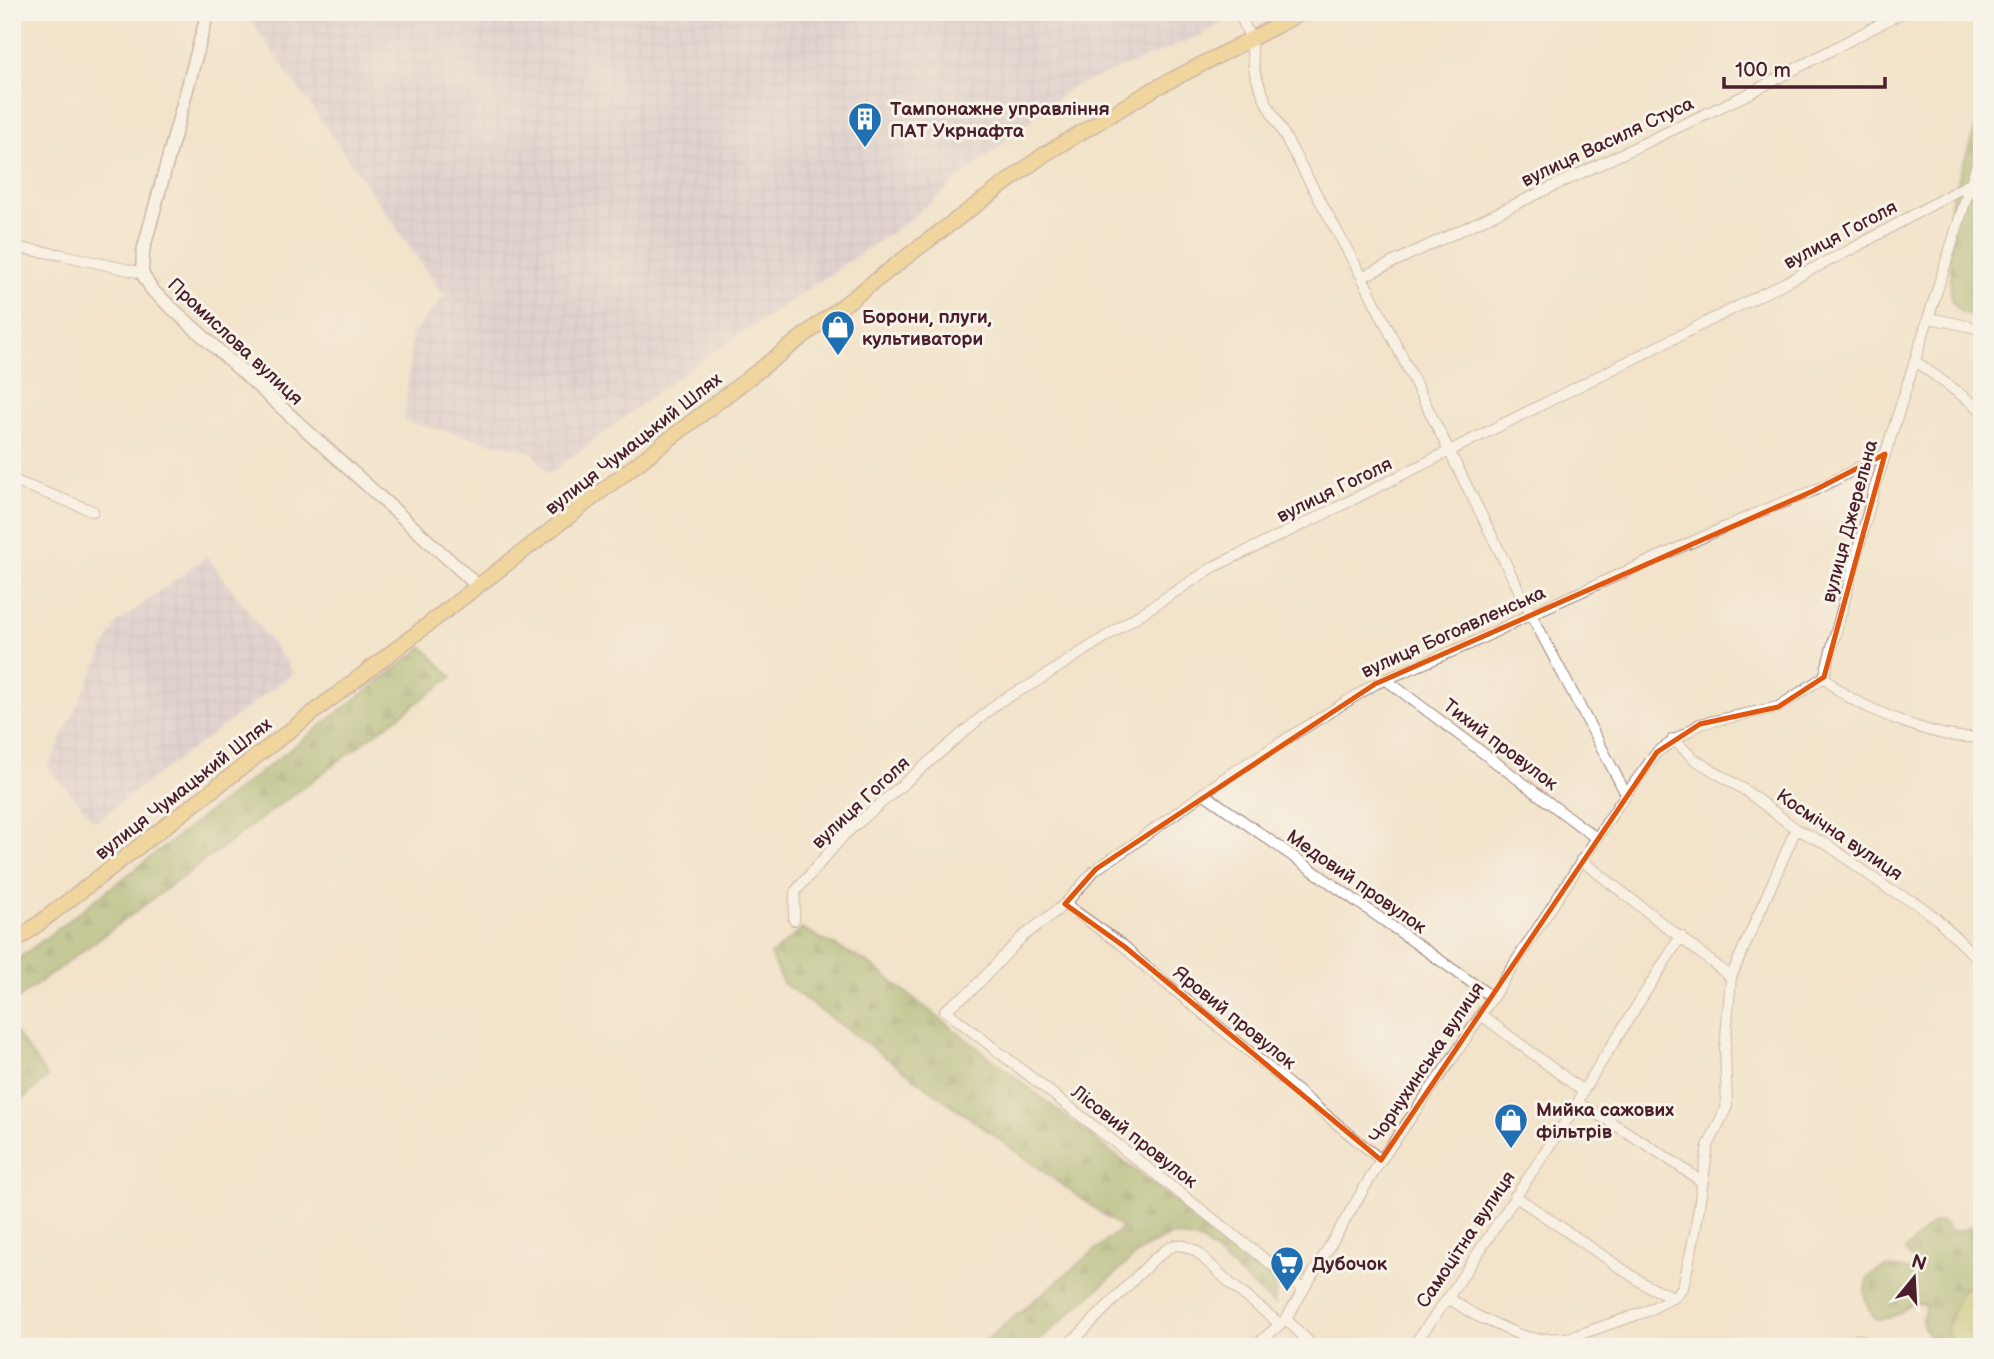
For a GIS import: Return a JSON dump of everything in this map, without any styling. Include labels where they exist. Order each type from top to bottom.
[{"type":"main road","name":"вулиця Чумацький Шлях","points":[[12,944],[918,248],[1045,154],[1154,89],[1303,12]]},
{"type":"street","name":"Промислова вулиця","points":[[208,12],[143,251],[142,272],[152,290],[478,586]]},
{"type":"street","points":[[1239,12],[1250,38],[1255,74],[1265,102],[1362,277],[1531,614],[1626,794],[1657,752],[1673,739],[1700,724],[1778,707],[1824,677],[1840,691],[1884,714],[1947,735],[1970,739],[1982,735]]},
{"type":"street","name":"вулиця Василя Стуса","points":[[1362,277],[1750,93],[1903,12]]},
{"type":"street","name":"вулиця Джерельна","points":[[1824,677],[1885,454],[1982,148]]},
{"type":"street","name":"вулиця Гоголя","points":[[794,920],[795,892],[844,835],[1000,701],[1034,683],[1215,566],[1852,249],[1969,184]]},
{"type":"street","points":[[12,247],[142,272]]},
{"type":"street","points":[[1930,318],[1982,329]]},
{"type":"street","points":[[1915,361],[1982,410]]},
{"type":"street","name":"вулиця Богоявленська","points":[[945,1010],[971,991],[1021,937],[1065,904],[1097,869],[1252,760],[1375,684],[1470,644],[1759,512],[1813,491],[1885,454]]},
{"type":"street","points":[[12,480],[93,511]]},
{"type":"street","name":"Тихий провулок","points":[[1385,679],[1596,838]]},
{"type":"street","name":"Космічна вулиця","points":[[1673,739],[1695,759],[1746,791],[1796,829],[1828,845],[1890,890],[1916,903],[1936,918],[1982,963]]},
{"type":"street","name":"Медовий провулок","points":[[1203,793],[1492,997]]},
{"type":"street","name":"Чорнухинська вулиця","points":[[1258,1345],[1283,1322],[1381,1160],[1481,1015],[1626,794]]},
{"type":"street","points":[[1448,1298],[1475,1315],[1520,1335],[1537,1339],[1569,1338],[1645,1312],[1674,1297],[1683,1287],[1695,1233],[1708,1146],[1727,1106],[1725,1048],[1731,976],[1796,829]]},
{"type":"street","points":[[1581,860],[1731,976]]},
{"type":"street","name":"Яровий провулок","points":[[1065,904],[1125,947],[1381,1160]]},
{"type":"street","name":"Самоцітна вулиця","points":[[1412,1347],[1448,1298],[1578,1103],[1681,936]]},
{"type":"street","name":"Лісовий провулок","points":[[945,1010],[1303,1289]]},
{"type":"street","points":[[1481,1015],[1583,1091]]},
{"type":"street","points":[[1578,1103],[1622,1131],[1654,1147],[1702,1182]]},
{"type":"street","points":[[1515,1196],[1647,1286],[1674,1297]]},
{"type":"street","points":[[1063,1347],[1079,1335],[1152,1261],[1175,1245],[1196,1251],[1231,1285],[1314,1347]]},
{"type":"street","points":[[1839,1347],[1859,1339],[1875,1347]]},
{"type":"highlighted area","points":[[1885,454],[1824,677],[1778,707],[1700,724],[1657,752],[1381,1160],[1125,947],[1065,904],[1096,869],[1375,684],[1813,491]]},
{"type":"shaded area","points":[[245,12],[1237,12],[1203,35],[1069,89],[908,221],[678,377],[549,474],[532,452],[404,421],[413,333],[444,296]]},
{"type":"shaded area","points":[[207,556],[294,673],[95,821],[48,767],[116,624]]},
{"type":"green space","points":[[1982,108],[1982,318],[1960,312],[1951,300],[1949,207]]},
{"type":"green space","points":[[423,647],[452,677],[12,1003],[12,964]]},
{"type":"green space","points":[[802,929],[867,962],[1277,1281],[1274,1304],[1202,1241],[1172,1235],[1144,1248],[1032,1347],[978,1347],[1122,1228],[783,983],[770,955]]},
{"type":"green space","points":[[12,1028],[48,1077],[12,1108]]},
{"type":"green space","points":[[1982,1200],[1982,1277],[1964,1288],[1947,1322],[1964,1343],[1964,1347],[1936,1347],[1924,1327],[1925,1305],[1914,1302],[1892,1317],[1876,1319],[1870,1311],[1865,1295],[1867,1281],[1872,1275],[1890,1267],[1912,1270],[1915,1265],[1905,1250],[1925,1230],[1939,1221],[1944,1223],[1950,1232],[1971,1227],[1977,1220]]},
{"type":"green space","points":[[1982,1277],[1982,1347],[1964,1347],[1964,1343],[1949,1338],[1949,1321],[1963,1290]]},
{"type":"place","name":"Тампонажне управління ПАТ Укрнафта","points":[[865,149]]},
{"type":"place","name":"Борони, плуги, культиватори","points":[[838,357]]},
{"type":"place","name":"Мийка сажових фільтрів","points":[[1511,1150]]},
{"type":"place","name":"Дубочок","points":[[1287,1293]]}]
